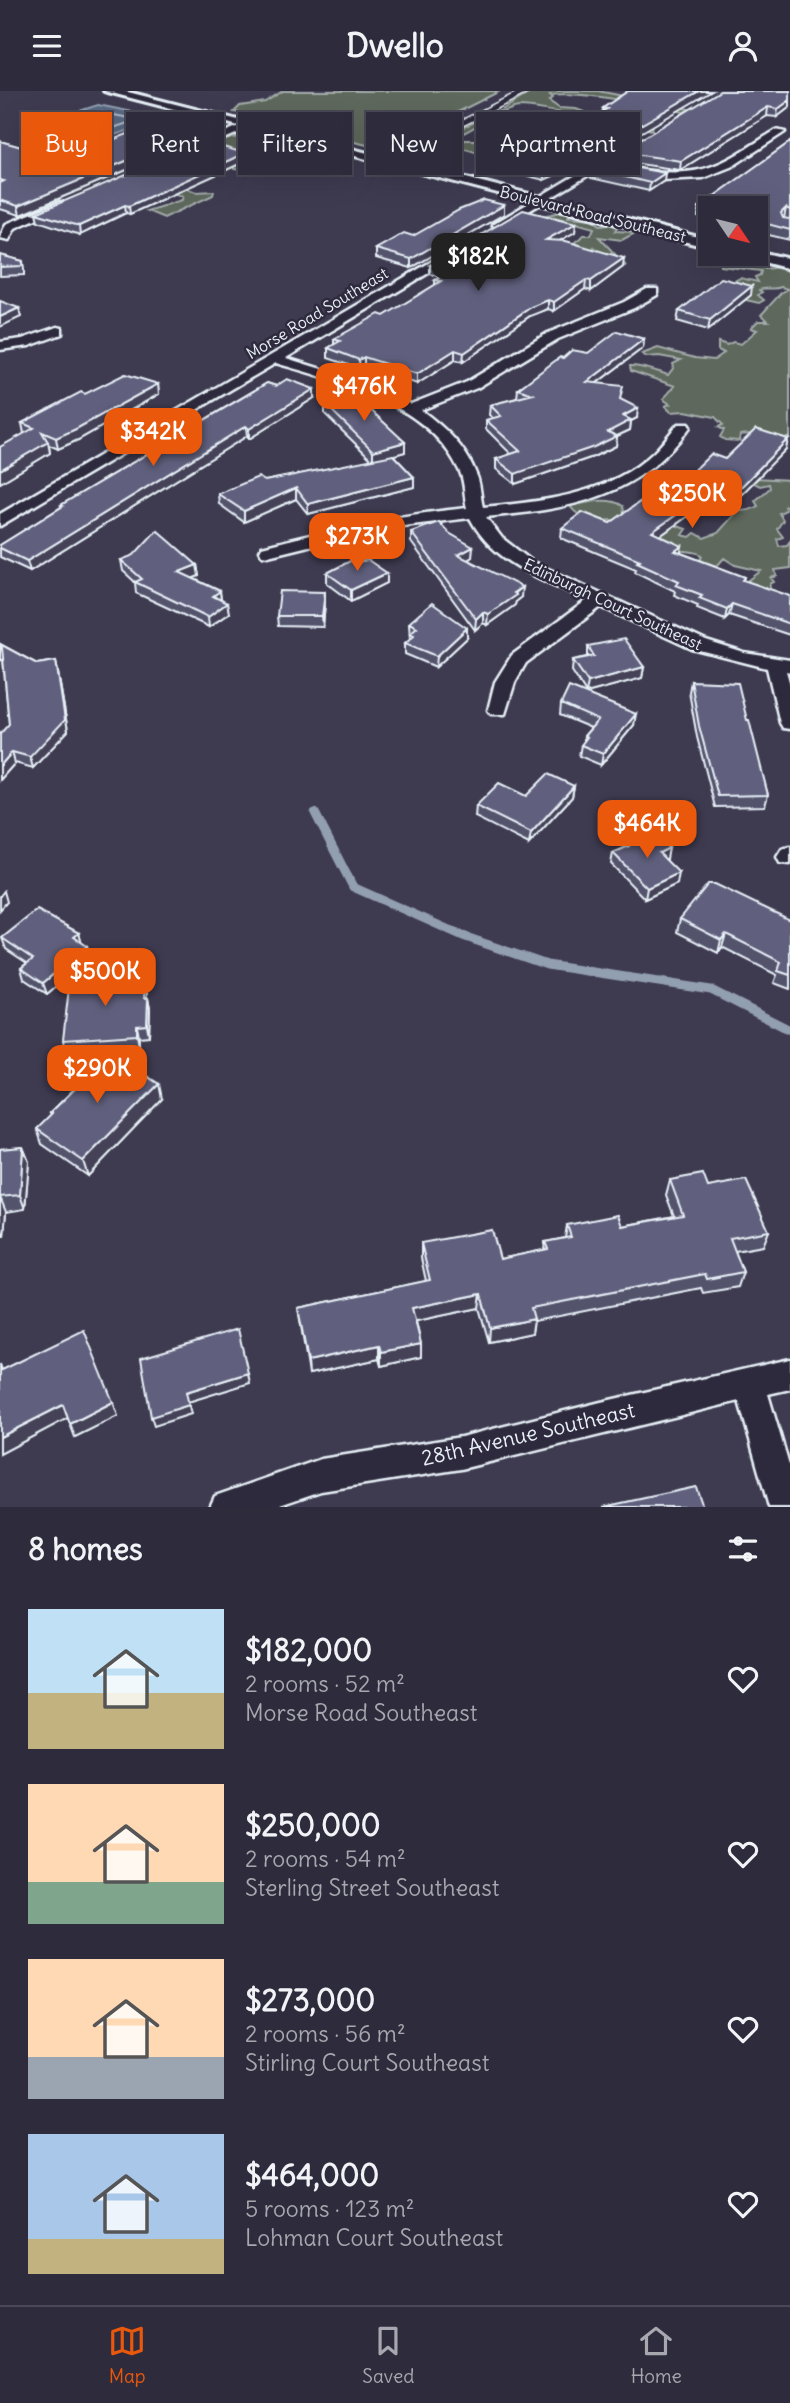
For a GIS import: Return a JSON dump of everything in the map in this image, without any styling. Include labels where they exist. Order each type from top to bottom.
[{"type":"street","name":"Boulevard Road Southeast","points":[[110,91],[238,124]]},
{"type":"street","points":[[640,170],[680,177],[714,173],[780,132]]},
{"type":"street","points":[[640,144],[649,136]]},
{"type":"street","name":"Boulevard Road Southeast","points":[[440,175],[698,241]]},
{"type":"street","points":[[485,233],[539,201],[595,175]]},
{"type":"street","points":[[5,237],[10,226],[75,199]]},
{"type":"street","name":"Morse Road Southeast","points":[[0,521],[463,246]]},
{"type":"street","points":[[768,259],[790,264]]},
{"type":"street","points":[[410,410],[472,385],[553,336],[629,305],[652,292]]},
{"type":"street","points":[[0,346],[24,343],[57,331]]},
{"type":"street","name":"Edinburgh Court Southeast","points":[[276,359],[355,384],[410,410],[429,424],[456,451],[473,488],[475,512],[492,538],[507,552],[540,572],[699,645],[783,665]]},
{"type":"street","points":[[268,551],[393,521],[537,506],[606,488],[656,461],[673,444],[683,427]]},
{"type":"street","points":[[498,710],[505,682],[519,659],[600,599]]},
{"type":"street","points":[[783,665],[790,723]]},
{"type":"street","name":"28th Avenue Southeast","points":[[226,1507],[321,1475],[461,1453],[790,1374]]},
{"type":"street","points":[[749,1383],[785,1507]]},
{"type":"lane","points":[[462,124],[526,91]]},
{"type":"green space","points":[[283,91],[500,91],[458,112],[366,112],[366,145],[352,141],[352,112],[234,112],[240,106],[265,102]]},
{"type":"green space","points":[[539,91],[598,91],[689,109],[684,112],[634,102],[564,94],[550,95],[553,98],[549,101],[559,108],[584,112],[519,107],[498,112],[528,94]]},
{"type":"green space","points":[[476,122],[476,126],[462,134],[462,128]]},
{"type":"green space","points":[[640,123],[653,125],[652,130],[640,127]]},
{"type":"green space","points":[[238,137],[238,157],[224,154],[224,140]]},
{"type":"green space","points":[[462,140],[476,140],[476,152],[462,148]]},
{"type":"green space","points":[[186,188],[196,192],[214,191],[213,195],[164,218],[147,211],[182,200],[183,196],[175,194]]},
{"type":"green space","points":[[561,212],[570,213],[568,217],[592,219],[600,225],[611,224],[617,227],[615,231],[637,232],[622,240],[599,237],[626,266],[605,259],[594,247],[591,253],[570,246],[584,235],[591,235],[594,228],[555,217],[534,218]]},
{"type":"green space","points":[[721,266],[762,266],[765,269],[780,267],[790,272],[790,438],[746,434],[740,435],[739,441],[725,440],[720,437],[724,430],[718,427],[723,425],[715,417],[685,411],[671,412],[665,406],[670,404],[663,399],[675,386],[631,371],[630,366],[668,375],[674,367],[673,364],[681,360],[647,357],[642,354],[658,348],[714,360],[724,353],[718,350],[718,342],[727,345],[733,342],[741,344],[757,330],[751,328],[758,321],[768,321],[761,315],[788,289],[762,289],[758,295],[764,300],[759,303],[746,300],[748,296],[743,283],[736,283],[736,280],[740,278],[758,282],[755,277],[760,275],[761,271]]},
{"type":"green space","points":[[755,478],[790,480],[790,505],[785,506],[786,510],[779,513],[783,520],[777,529],[783,537],[777,539],[779,546],[787,545],[790,541],[790,568],[775,570],[777,576],[771,578],[774,582],[770,584],[769,594],[745,583],[761,571],[735,565],[724,558],[718,565],[688,576],[699,565],[702,555],[660,545],[613,520],[584,517],[570,506],[611,501],[623,506],[624,512],[654,529],[675,525],[686,529],[682,535],[690,537],[695,533],[704,538],[718,533],[735,514],[713,506],[709,510],[696,511],[691,500],[700,499],[740,511],[749,510],[758,506],[755,501],[770,488],[769,484],[760,486],[754,483]]},
{"type":"water","points":[[98,105],[134,112],[126,112],[126,131],[112,136],[112,112],[76,112]]},
{"type":"building","points":[[628,91],[699,91],[640,125],[640,112],[602,112],[607,109],[603,108]]},
{"type":"building","points":[[720,91],[790,91],[790,100],[778,109],[768,107],[681,161],[640,155],[640,140]]},
{"type":"building","points":[[126,135],[126,161],[112,167],[112,140]]},
{"type":"building","points":[[0,141],[21,147],[21,175],[92,175],[18,206],[0,200],[0,183],[4,181],[0,180]]},
{"type":"building","points":[[790,142],[790,210],[786,208],[781,213],[783,218],[790,219],[790,230],[768,224],[768,196],[714,196]]},
{"type":"building","points":[[224,147],[238,151],[238,156],[224,163]]},
{"type":"building","points":[[640,168],[665,173],[650,183],[617,175],[640,175]]},
{"type":"building","points":[[126,175],[197,175],[79,226],[36,213]]},
{"type":"building","points":[[484,200],[504,205],[411,259],[376,249],[404,233],[413,236],[459,210]]},
{"type":"building","points":[[523,210],[576,223],[546,240],[566,241],[624,258],[554,302],[548,300],[531,307],[464,353],[455,350],[417,374],[364,357],[359,360],[328,348],[340,341],[334,339],[379,314],[384,316],[441,281],[435,280],[450,271],[430,265]]},
{"type":"building","points":[[0,255],[23,261],[22,266],[0,267]]},
{"type":"building","points":[[721,278],[752,286],[710,320],[679,311]]},
{"type":"building","points":[[0,301],[19,308],[0,317]]},
{"type":"building","points":[[617,331],[644,339],[587,382],[623,386],[620,399],[638,408],[623,416],[631,420],[608,432],[617,436],[594,447],[515,474],[496,459],[520,451],[486,420],[501,416],[490,405],[533,394],[518,389],[560,357],[563,358],[572,350],[588,353]]},
{"type":"building","points":[[125,374],[158,384],[56,438],[42,432],[48,442],[0,470],[0,447],[34,428],[22,423],[81,392],[85,394]]},
{"type":"building","points":[[287,379],[314,389],[249,429],[246,426],[27,561],[0,548],[0,545],[63,506],[61,505],[267,383],[276,386]]},
{"type":"building","points":[[340,394],[361,401],[405,442],[373,451],[325,404]]},
{"type":"building","points":[[756,429],[788,439],[733,495],[714,488],[652,532],[682,546],[675,551],[745,577],[743,580],[790,596],[790,624],[732,604],[727,609],[699,598],[702,595],[676,585],[679,581],[637,562],[640,560],[562,528],[582,512],[610,523],[668,482],[678,486],[711,454],[725,459]]},
{"type":"building","points":[[393,455],[414,477],[308,504],[296,488],[244,511],[218,494],[258,477],[265,481]]},
{"type":"building","points":[[439,522],[449,533],[473,547],[458,555],[522,587],[513,593],[516,595],[488,614],[483,612],[476,619],[411,532]]},
{"type":"building","points":[[157,530],[197,565],[179,572],[220,591],[213,596],[227,603],[208,617],[135,582],[142,579],[121,560],[134,555]]},
{"type":"building","points":[[354,559],[358,562],[368,560],[387,573],[351,590],[327,573]]},
{"type":"building","points":[[280,591],[325,592],[322,616],[277,616]]},
{"type":"building","points":[[432,603],[467,628],[437,656],[405,643],[414,635],[410,633],[417,627],[409,623]]},
{"type":"building","points":[[624,639],[644,667],[588,682],[573,660],[594,656],[588,646]]},
{"type":"building","points":[[0,644],[37,664],[56,661],[65,720],[30,757],[12,752],[0,766],[0,734],[9,724]]},
{"type":"building","points":[[691,681],[738,683],[768,795],[718,796],[699,726]]},
{"type":"building","points":[[569,687],[636,714],[603,754],[581,745],[587,737],[584,736],[598,720],[561,704]]},
{"type":"building","points":[[548,774],[574,786],[531,833],[476,806],[499,783],[526,796]]},
{"type":"building","points":[[651,831],[669,848],[659,853],[679,873],[647,888],[613,853],[629,846],[626,842]]},
{"type":"building","points":[[708,884],[715,884],[790,920],[790,975],[778,971],[781,962],[726,934],[721,940],[680,919]]},
{"type":"building","points":[[37,910],[79,933],[74,937],[87,946],[43,983],[21,968],[33,959],[2,938]]},
{"type":"building","points":[[127,975],[126,985],[145,983],[144,998],[148,998],[147,1025],[137,1026],[137,1035],[63,1040],[70,979]]},
{"type":"building","points":[[106,1050],[159,1084],[83,1161],[37,1129],[84,1080],[78,1077]]},
{"type":"building","points":[[23,1147],[20,1195],[0,1197],[0,1149]]},
{"type":"building","points":[[703,1174],[708,1187],[746,1180],[769,1231],[730,1238],[743,1272],[707,1279],[705,1274],[531,1308],[534,1319],[490,1328],[481,1294],[412,1308],[421,1344],[381,1352],[379,1345],[308,1361],[298,1308],[430,1280],[421,1243],[492,1230],[500,1259],[548,1249],[545,1242],[571,1237],[567,1225],[618,1215],[622,1226],[683,1215],[670,1180]]},
{"type":"building","points":[[238,1329],[248,1373],[186,1392],[189,1405],[151,1417],[141,1358]]},
{"type":"building","points":[[84,1330],[113,1402],[70,1424],[63,1405],[0,1437],[0,1364],[2,1370]]},
{"type":"building","points":[[696,1487],[703,1507],[603,1507]]},
{"type":"waterway","points":[[315,813],[353,887],[463,936],[547,965],[711,990],[790,1030]]}]
